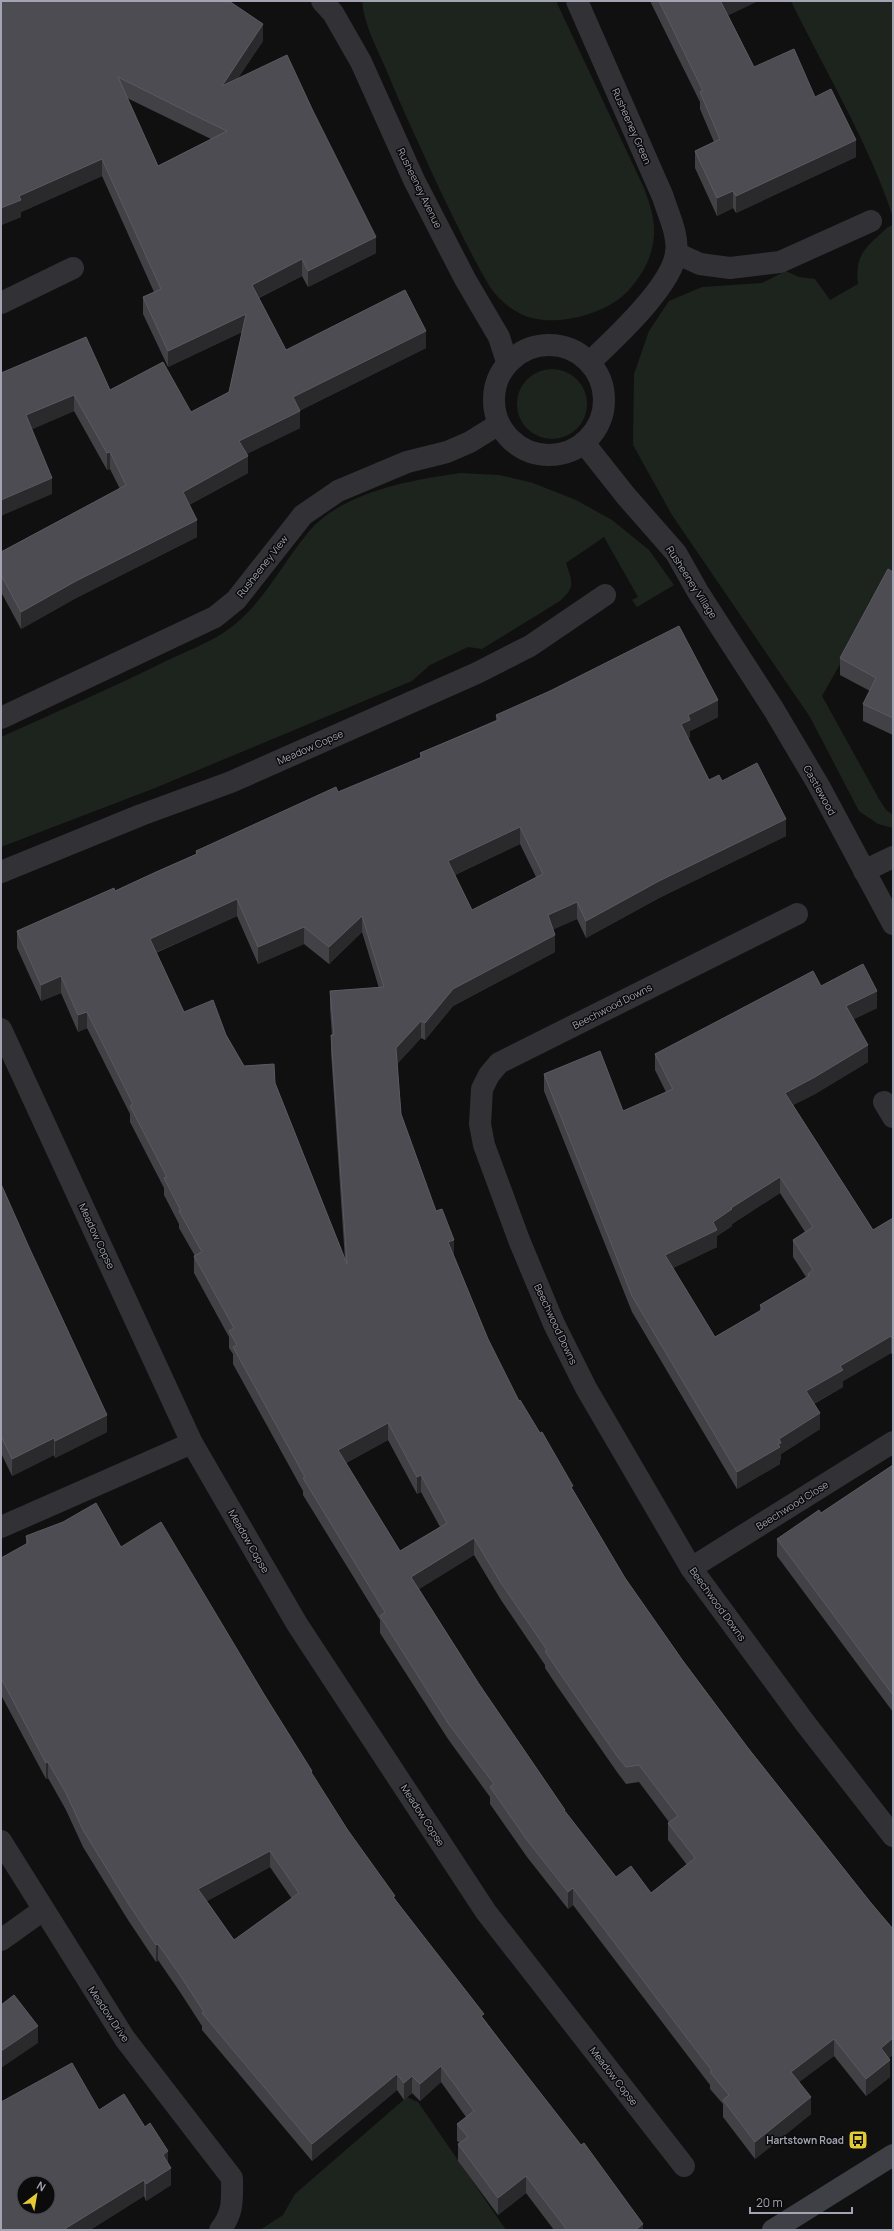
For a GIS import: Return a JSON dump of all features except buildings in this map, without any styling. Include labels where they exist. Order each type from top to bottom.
[{"type":"street","name":"Rusheeney Green","points":[[578,1],[663,197],[674,230],[676,253],[666,277],[639,314],[590,362]]},
{"type":"street","name":"Rusheeney Avenue","points":[[332,5],[375,92],[414,180],[465,279],[498,337],[507,362]]},
{"type":"street","points":[[676,253],[700,264],[730,268],[780,262],[871,221]]},
{"type":"street","points":[[1,303],[73,268]]},
{"type":"street","points":[[539,345],[558,345],[576,351],[590,362],[600,377],[604,395],[603,413],[596,430],[584,443],[570,451],[553,456],[537,454],[521,448],[508,438],[499,424],[494,408],[494,392],[498,376],[507,362],[522,351],[539,345]]},
{"type":"street","name":"Rusheeney View","points":[[1,718],[215,617],[236,600],[303,515],[338,491],[407,462],[447,452],[470,442],[499,424]]},
{"type":"street","name":"Rusheeney Village","points":[[584,443],[626,496],[676,553],[698,592],[774,710]]},
{"type":"street","name":"Meadow Copse","points":[[1,872],[141,815],[231,782],[477,674],[530,646],[606,595]]},
{"type":"street","name":"Castlewood","points":[[774,710],[819,786],[893,924]]},
{"type":"street","points":[[864,871],[893,858]]},
{"type":"street","name":"Beechwood Downs","points":[[797,914],[500,1063],[483,1087],[480,1099],[480,1124],[484,1146],[519,1240],[554,1324],[586,1388],[691,1568],[805,1723],[893,1836]]},
{"type":"street","name":"Meadow Copse","points":[[1,1029],[192,1443],[297,1624],[486,1912],[684,2166]]},
{"type":"street","name":"Beechwood Close","points":[[691,1568],[893,1442]]},
{"type":"street","points":[[1,1527],[192,1443]]},
{"type":"street","name":"Meadow Drive","points":[[1,1840],[43,1910],[125,2039],[232,2178],[232,2203],[230,2218],[220,2230]]},
{"type":"street","points":[[1,1940],[43,1910]]},
{"type":"street","points":[[773,2230],[893,2156]]},
{"type":"shaded area","points":[[362,1],[556,1],[644,188],[652,212],[654,235],[650,257],[635,283],[618,300],[592,313],[561,320],[546,320],[531,318],[515,311],[496,295],[483,275],[463,238],[439,188],[371,36],[365,19]]},
{"type":"shaded area","points":[[791,1],[893,1],[893,217],[883,189],[859,134]]},
{"type":"shaded area","points":[[893,225],[893,571],[822,696],[879,799],[886,810],[893,815],[893,828],[878,824],[859,811],[810,717],[672,515],[633,445],[634,374],[649,331],[669,301],[702,287],[762,283],[786,271],[799,277],[815,279],[830,300],[858,284],[857,273],[860,257],[874,240],[888,227]]},
{"type":"shaded area","points":[[552,369],[565,372],[577,379],[584,391],[587,404],[584,417],[577,429],[565,436],[552,439],[539,436],[527,429],[520,417],[517,404],[520,391],[527,379],[539,372]]},
{"type":"shaded area","points":[[461,473],[499,475],[533,483],[576,500],[612,520],[649,550],[674,585],[637,607],[632,600],[638,597],[604,537],[566,563],[571,580],[571,588],[560,601],[482,649],[468,647],[430,665],[412,681],[155,788],[1,847],[1,737],[125,681],[223,633],[248,612],[259,600],[307,534],[321,520],[338,508],[357,498],[399,484]]},
{"type":"shaded area","points":[[407,2097],[418,2102],[506,2230],[260,2230],[283,2215],[295,2194]]},
{"type":"place","name":"Hartstown Road","points":[[858,2140]]}]
